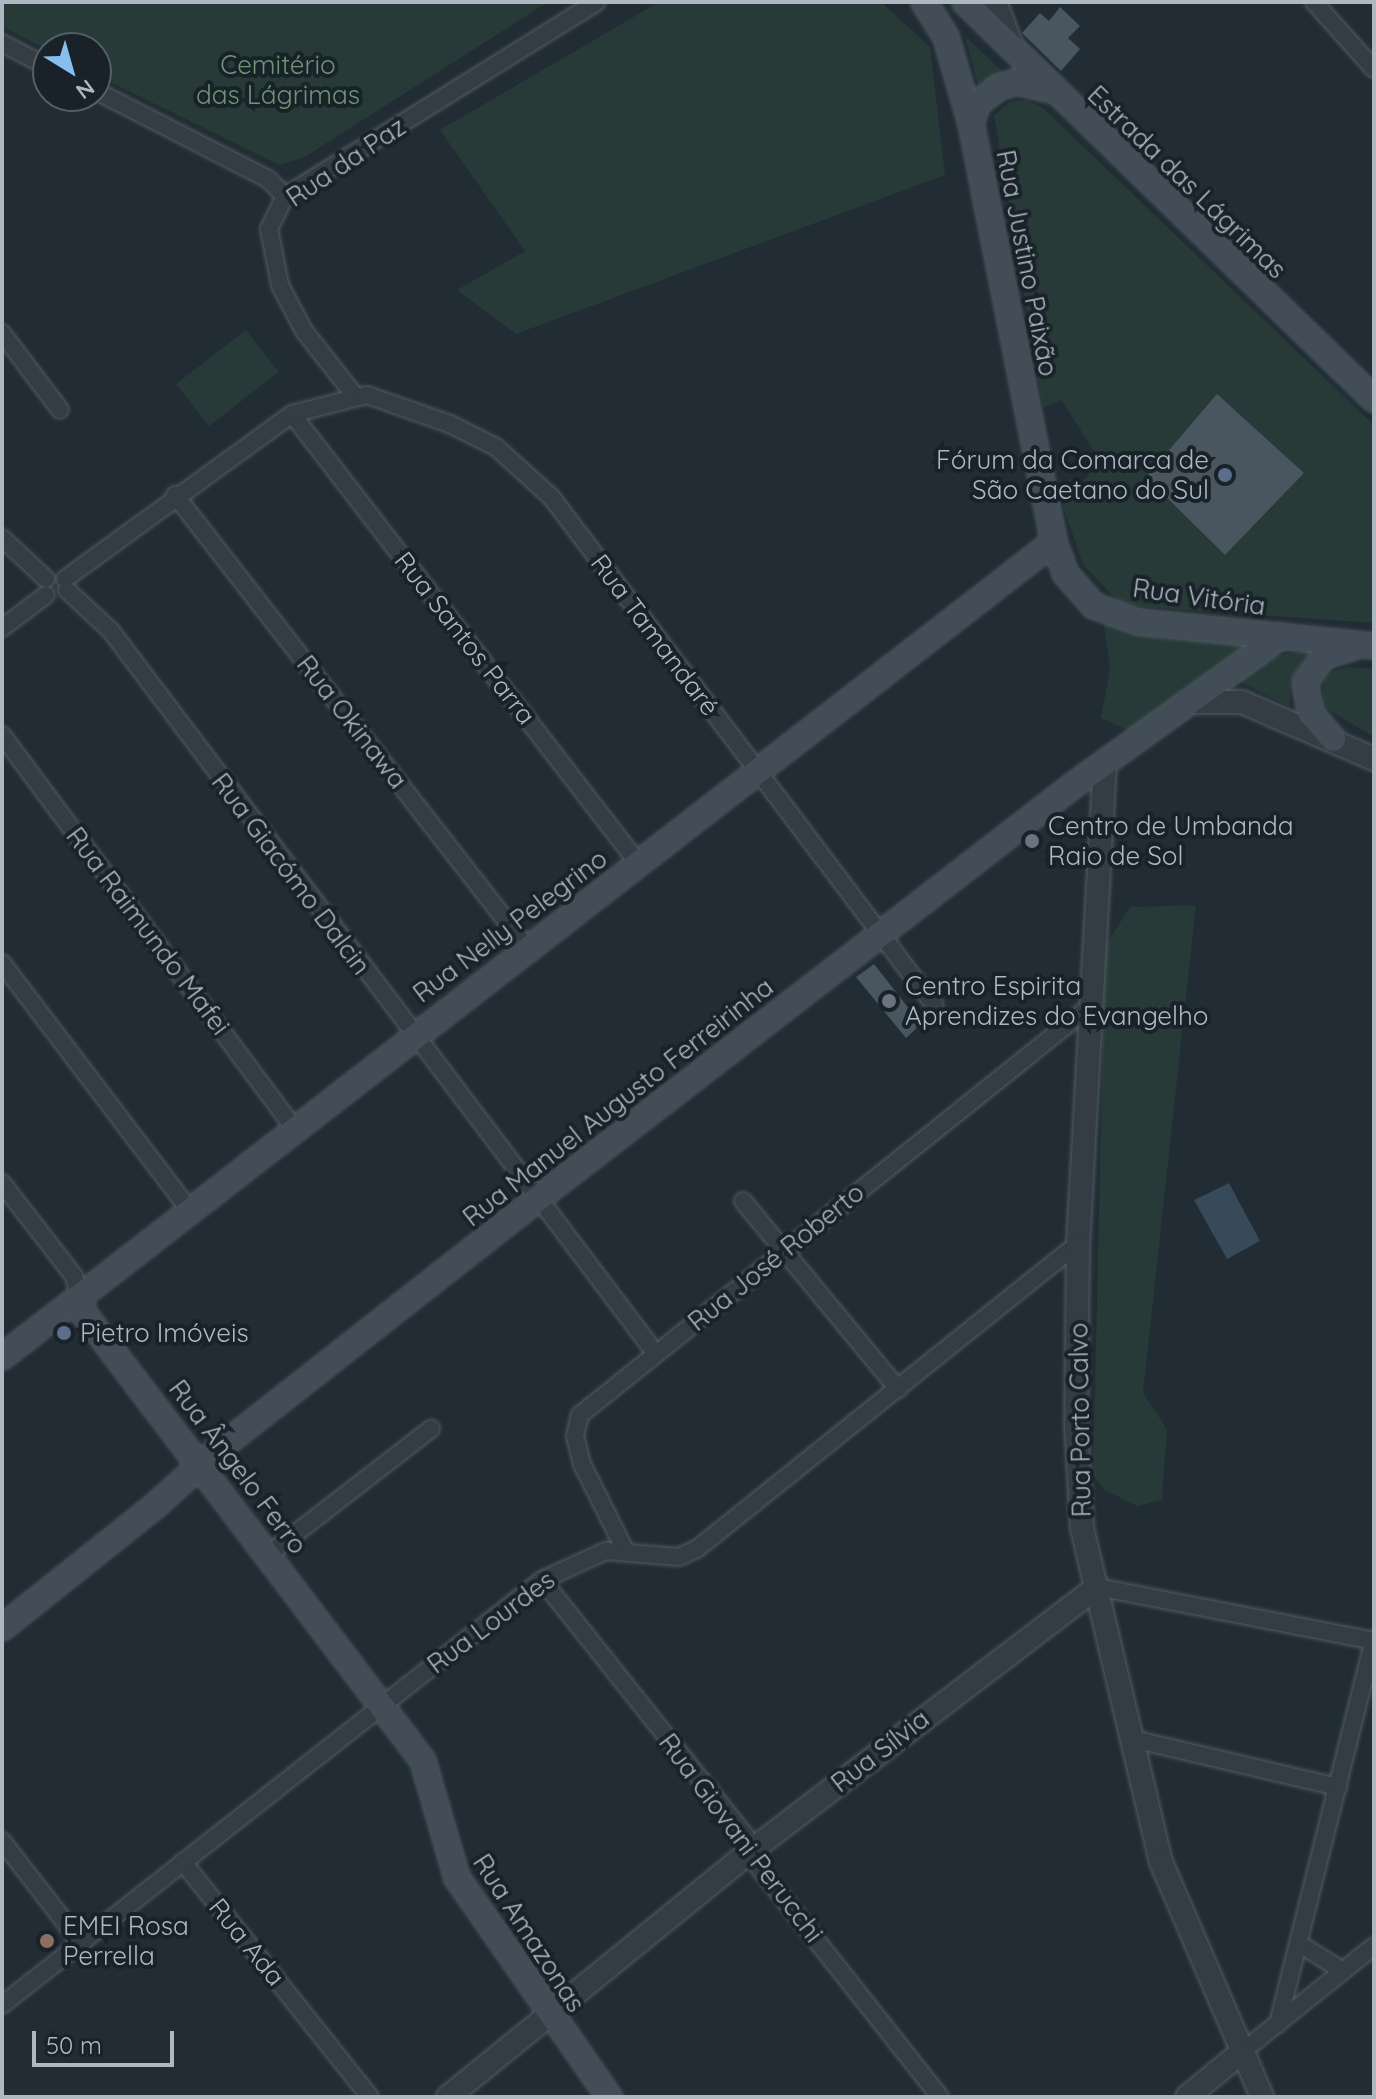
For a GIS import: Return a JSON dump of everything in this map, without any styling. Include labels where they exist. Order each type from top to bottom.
[{"type":"main road","name":"Rua Justino Paixão","points":[[924,2],[946,37],[971,123],[1054,542]]},
{"type":"main road","name":"Estrada das Lágrimas","points":[[965,2],[1010,39],[1052,90],[1374,399]]},
{"type":"main road","points":[[971,123],[978,103],[999,87],[1017,82],[1052,90]]},
{"type":"main road","name":"Rua Vitória","points":[[1054,542],[1065,573],[1104,610],[1139,622],[1370,646]]},
{"type":"main road","name":"Rua Nelly Pelegrino","points":[[2,1357],[293,1127],[1054,542]]},
{"type":"main road","name":"Rua Manuel Augusto Ferreirinha","points":[[2,1628],[202,1464],[539,1200],[1105,762],[1281,636]]},
{"type":"main road","points":[[1333,739],[1311,714],[1304,698],[1305,683],[1324,656],[1370,646]]},
{"type":"main road","name":"Rua Ângelo Ferro","points":[[79,1297],[85,1315],[383,1703]]},
{"type":"main road","name":"Rua Amazonas","points":[[383,1703],[434,1785],[457,1878],[609,2097]]},
{"type":"street","name":"Rua da Paz","points":[[356,397],[304,331],[280,285],[269,229],[285,196],[597,2]]},
{"type":"street","points":[[995,2],[1010,39]]},
{"type":"street","points":[[1006,2],[1010,39]]},
{"type":"street","points":[[1314,2],[1374,69]]},
{"type":"street","points":[[2,43],[32,59]]},
{"type":"street","points":[[112,99],[268,179],[285,196]]},
{"type":"street","points":[[2,333],[60,410]]},
{"type":"street","name":"Rua Tamandaré","points":[[66,584],[175,495],[292,414],[356,397],[399,404],[450,424],[528,471],[935,1006]]},
{"type":"street","name":"Rua Santos Parra","points":[[292,414],[638,863]]},
{"type":"street","name":"Rua Okinawa","points":[[175,495],[528,949]]},
{"type":"street","points":[[2,538],[46,587],[61,598],[66,584]]},
{"type":"street","name":"Rua Giacómo Dalcin","points":[[66,584],[111,631],[412,1036],[656,1354]]},
{"type":"street","points":[[2,628],[46,587]]},
{"type":"street","points":[[1187,702],[1242,702],[1374,759]]},
{"type":"street","name":"Rua Raimundo Mafei","points":[[2,735],[293,1127]]},
{"type":"street","name":"Rua Porto Calvo","points":[[1105,762],[1088,1008],[1078,1244],[1077,1474],[1082,1528],[1129,1738],[1161,1862],[1262,2097]]},
{"type":"street","points":[[2,963],[189,1209]]},
{"type":"street","name":"Rua José Roberto","points":[[625,1550],[582,1464],[576,1425],[595,1399],[656,1354],[1088,1008]]},
{"type":"street","name":"Rua Ângelo Ferro","points":[[2,1183],[74,1276],[79,1297]]},
{"type":"street","points":[[743,1201],[898,1389]]},
{"type":"street","name":"Rua Lourdes","points":[[2,2005],[542,1580],[574,1562],[625,1550],[679,1557],[698,1548],[1078,1244]]},
{"type":"street","points":[[269,1554],[431,1429]]},
{"type":"street","name":"Rua Giovani Perucchi","points":[[542,1580],[752,1850],[766,1877],[940,2097]]},
{"type":"street","points":[[1097,1587],[1374,1641],[1278,2024]]},
{"type":"street","name":"Rua Sílvia","points":[[448,2097],[752,1850],[1097,1587]]},
{"type":"street","points":[[1129,1738],[1338,1787]]},
{"type":"street","points":[[2,1841],[81,1943]]},
{"type":"street","name":"Rua Ada","points":[[183,1862],[370,2097]]},
{"type":"street","points":[[1298,1943],[1343,1971]]},
{"type":"street","points":[[1187,2097],[1374,1946]]},
{"type":"green space","name":"Cemitério das Lágrimas","points":[[2,2],[548,2],[303,158],[279,165],[112,83],[112,32],[32,32],[32,42],[2,27]]},
{"type":"green space","points":[[659,2],[881,2],[930,47],[945,175],[516,334],[457,290],[525,251],[440,130]]},
{"type":"green space","points":[[965,36],[1004,73],[978,85]]},
{"type":"green space","points":[[1027,100],[1043,108],[1374,425],[1374,623],[1143,607],[1118,601],[1083,565],[1063,506],[1100,460],[1061,400],[1043,408],[994,115],[1010,102]]},
{"type":"green space","points":[[246,330],[279,372],[209,426],[176,384]]},
{"type":"green space","points":[[1103,618],[1130,632],[1251,644],[1130,731],[1101,718],[1110,669]]},
{"type":"green space","points":[[1309,651],[1290,681],[1290,707],[1238,681],[1274,656]]},
{"type":"green space","points":[[1348,667],[1374,669],[1374,737],[1322,706],[1324,681],[1333,671]]},
{"type":"green space","points":[[1196,905],[1143,1393],[1167,1429],[1162,1500],[1137,1506],[1103,1489],[1093,1474],[1105,946],[1130,907]]},
{"type":"water","points":[[1229,1183],[1260,1241],[1227,1259],[1194,1200]]},
{"type":"building","points":[[1060,7],[1080,26],[1068,38],[1080,49],[1061,71],[1022,33],[1040,13],[1049,21]]},
{"type":"building","name":"Fórum da Comarca de São Caetano do Sul","points":[[1217,394],[1304,473],[1225,555],[1146,477]]},
{"type":"building","name":"Centro Espirita Aprendizes do Evangelho","points":[[874,964],[921,1024],[906,1038],[856,977]]},
{"type":"place","name":"Fórum da Comarca de São Caetano do Sul","points":[[1225,475]]},
{"type":"place","name":"Centro de Umbanda Raio de Sol","points":[[1032,841]]},
{"type":"place","name":"Centro Espirita Aprendizes do Evangelho","points":[[889,1001]]},
{"type":"place","name":"Pietro Imóveis","points":[[64,1333]]},
{"type":"place","name":"EMEI Rosa Perrella","points":[[47,1941]]}]
